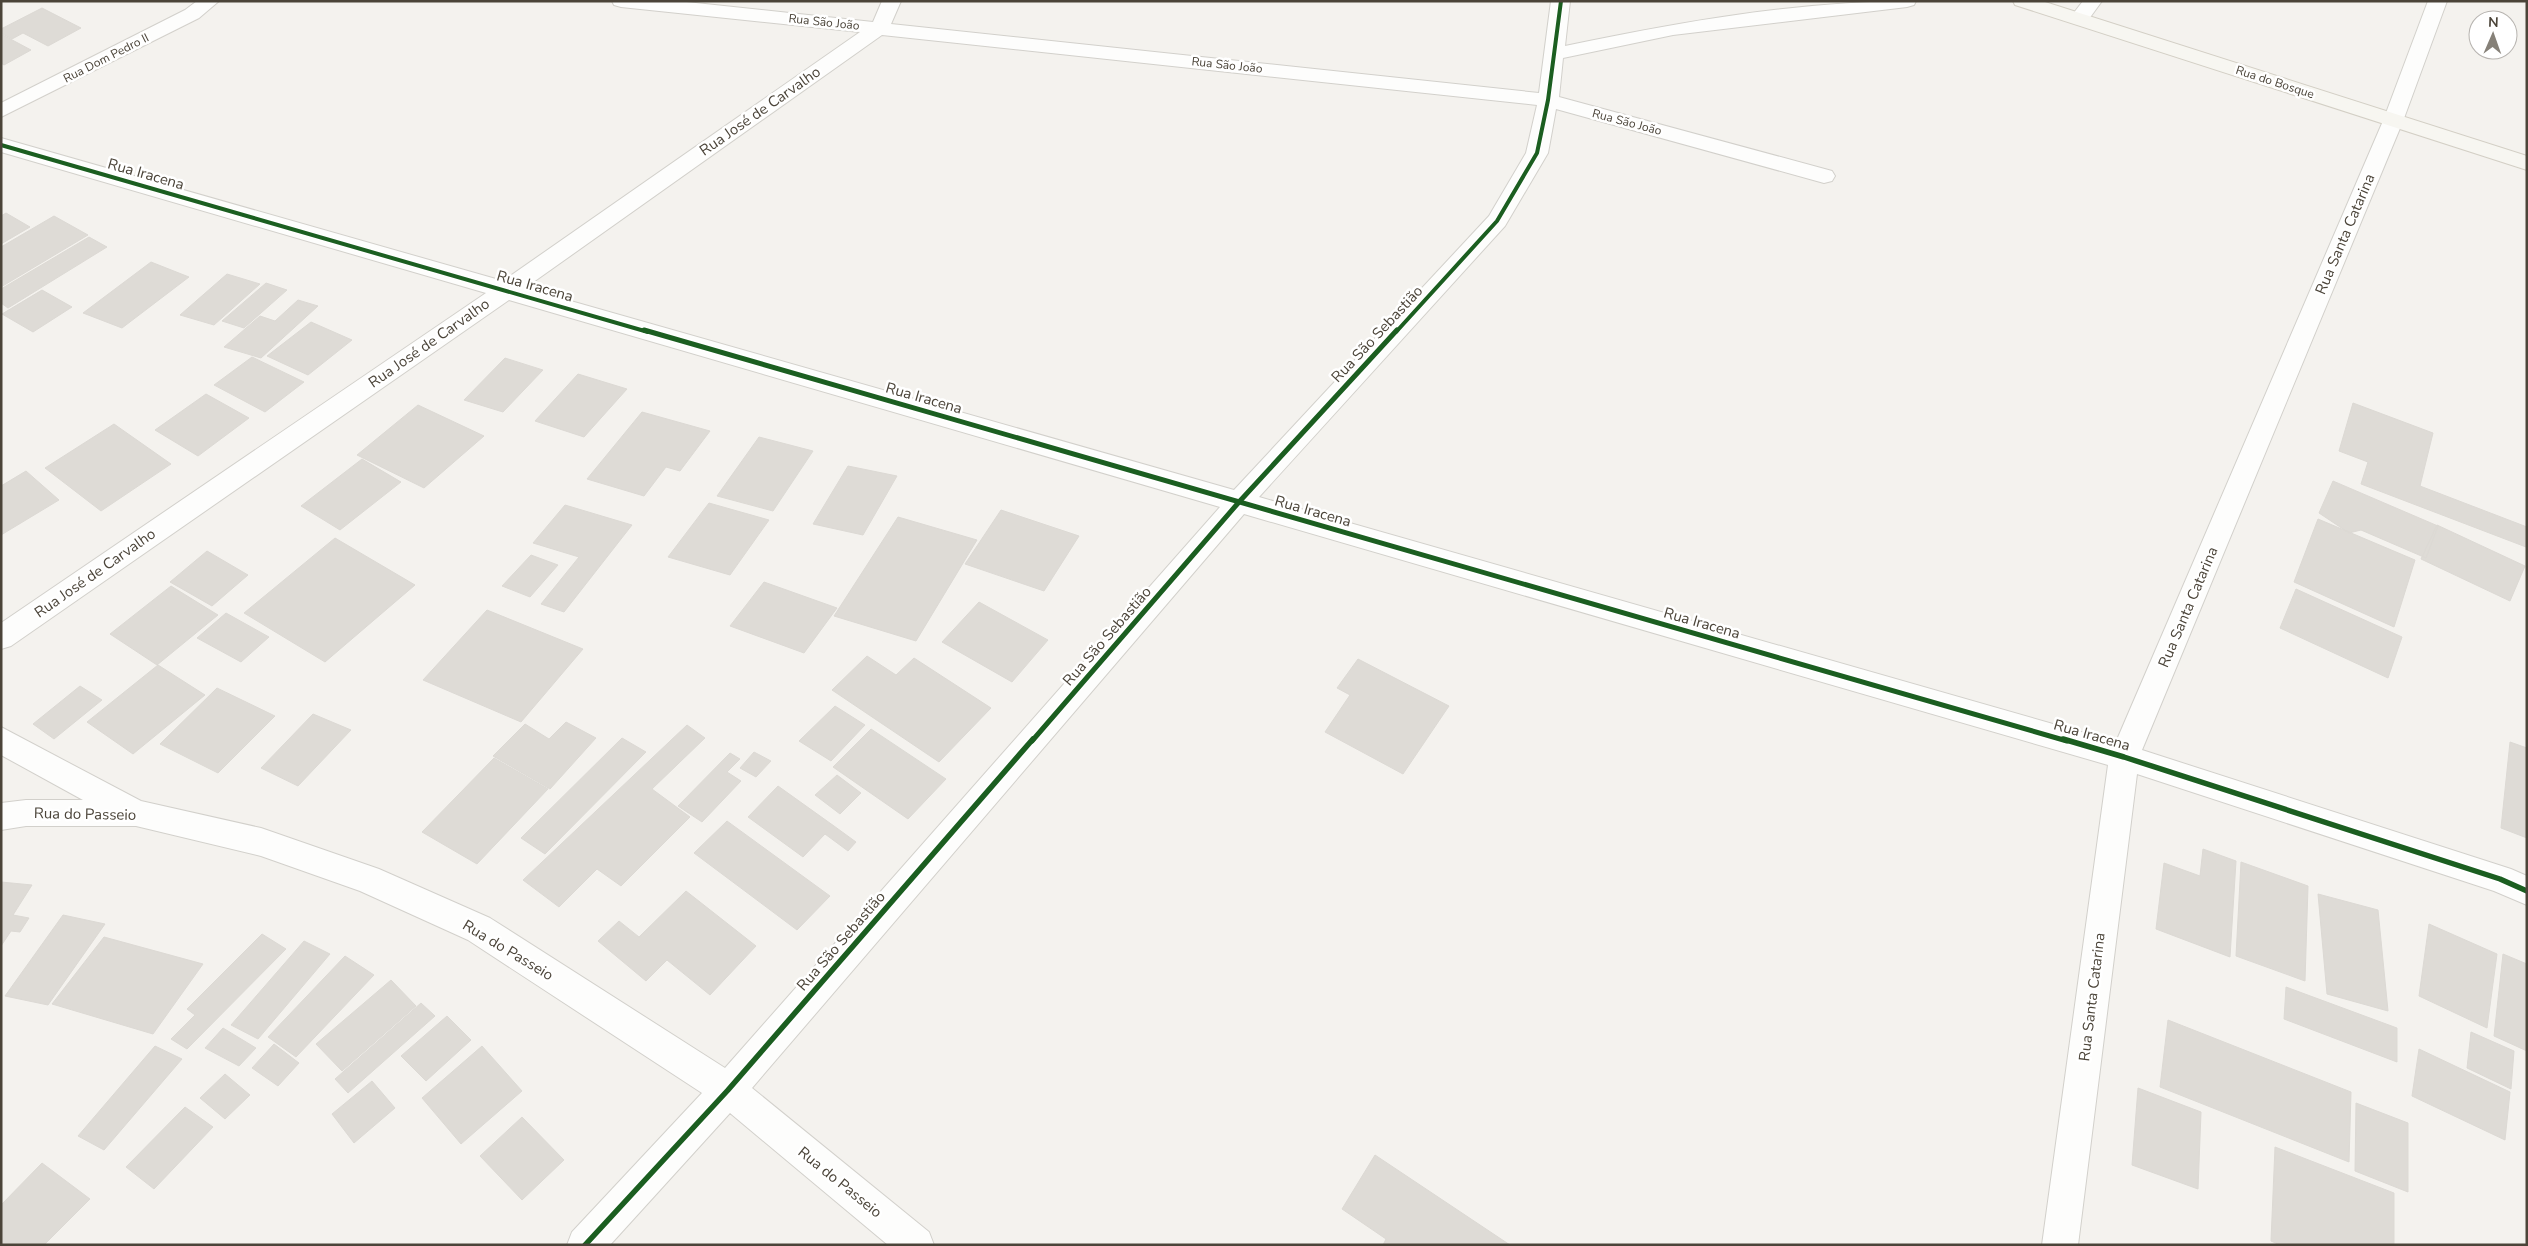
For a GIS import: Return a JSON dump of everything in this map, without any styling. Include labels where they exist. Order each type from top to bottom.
[{"type":"street","name":"Rua Dom Pedro II","points":[[1,111],[192,14],[210,1]]},
{"type":"street","name":"Rua São João","points":[[621,1],[880,27],[1548,100],[1824,176]]},
{"type":"street","points":[[880,27],[892,1]]},
{"type":"street","name":"Rua São Sebastião","points":[[585,1245],[728,1090],[1239,502],[1497,222],[1537,153],[1548,100],[1561,1]]},
{"type":"street","points":[[1554,54],[1673,29],[1907,1]]},
{"type":"street","name":"Rua do Bosque","points":[[2022,1],[2527,163]]},
{"type":"street","points":[[2080,19],[2093,1]]},
{"type":"street","name":"Rua Santa Catarina","points":[[2060,1245],[2124,757],[2393,121],[2438,1]]},
{"type":"street","name":"Rua José de Carvalho","points":[[1,638],[505,291],[880,27]]},
{"type":"street","name":"Rua Iracena","points":[[1,145],[2124,757],[2490,876],[2527,891]]},
{"type":"street","points":[[1,740],[136,813]]},
{"type":"street","name":"Rua do Passeio","points":[[1,817],[26,813],[136,813],[261,842],[368,879],[479,929],[728,1090],[916,1245]]},
{"type":"building","points":[[42,8],[81,28],[48,46],[23,33],[12,39],[1,33],[1,29]]},
{"type":"building","points":[[1,34],[31,50],[4,65],[1,63]]},
{"type":"building","points":[[6,213],[30,227],[1,244],[1,216]]},
{"type":"building","points":[[54,216],[88,235],[1,287],[1,247]]},
{"type":"building","points":[[89,237],[107,247],[8,308],[1,303],[1,289]]},
{"type":"building","points":[[151,262],[189,277],[122,328],[83,313]]},
{"type":"building","points":[[227,274],[260,284],[214,325],[180,315]]},
{"type":"building","points":[[266,283],[287,290],[244,328],[222,321]]},
{"type":"building","points":[[42,290],[72,307],[33,332],[2,314]]},
{"type":"building","points":[[298,300],[318,306],[261,358],[224,347],[260,316],[275,321]]},
{"type":"building","points":[[311,322],[352,340],[308,375],[267,356]]},
{"type":"building","points":[[252,357],[304,382],[265,412],[214,385]]},
{"type":"building","points":[[505,358],[543,370],[503,412],[464,400]]},
{"type":"building","points":[[578,374],[627,389],[584,437],[535,421]]},
{"type":"building","points":[[206,394],[249,418],[198,456],[155,430]]},
{"type":"building","points":[[2353,403],[2433,433],[2420,486],[2527,527],[2526,547],[2361,484],[2368,462],[2339,451]]},
{"type":"building","points":[[418,405],[484,436],[424,488],[357,455]]},
{"type":"building","points":[[642,412],[710,431],[680,471],[666,467],[644,496],[587,479]]},
{"type":"building","points":[[114,424],[171,464],[101,511],[45,468]]},
{"type":"building","points":[[759,437],[813,451],[773,511],[717,496]]},
{"type":"building","points":[[362,459],[401,482],[340,530],[301,506]]},
{"type":"building","points":[[848,466],[897,476],[863,535],[813,524]]},
{"type":"building","points":[[26,471],[59,500],[1,535],[1,486]]},
{"type":"building","points":[[2333,481],[2438,526],[2426,558],[2361,530],[2349,533],[2319,513]]},
{"type":"building","points":[[709,503],[769,520],[730,575],[668,557]]},
{"type":"building","points":[[565,505],[632,525],[564,612],[541,604],[579,557],[533,543]]},
{"type":"building","points":[[1001,510],[1079,536],[1044,591],[965,564]]},
{"type":"building","points":[[898,517],[977,540],[916,641],[834,616]]},
{"type":"building","points":[[2318,519],[2415,560],[2394,627],[2294,582]]},
{"type":"building","points":[[2437,525],[2525,566],[2510,601],[2421,559]]},
{"type":"building","points":[[335,538],[415,585],[325,662],[244,613]]},
{"type":"building","points":[[207,551],[248,575],[212,606],[170,582]]},
{"type":"building","points":[[531,555],[558,565],[530,597],[502,586]]},
{"type":"building","points":[[764,582],[837,608],[804,653],[730,626]]},
{"type":"building","points":[[171,586],[218,615],[157,665],[110,634]]},
{"type":"building","points":[[2296,589],[2402,637],[2388,678],[2280,628]]},
{"type":"building","points":[[979,602],[1048,640],[1012,682],[942,642]]},
{"type":"building","points":[[487,610],[583,649],[521,722],[423,680]]},
{"type":"building","points":[[226,613],[269,637],[241,662],[197,638]]},
{"type":"building","points":[[867,656],[896,675],[914,658],[991,708],[939,762],[832,690]]},
{"type":"building","points":[[1358,659],[1449,706],[1403,774],[1325,732],[1350,695],[1337,688]]},
{"type":"building","points":[[158,665],[205,695],[133,754],[87,722]]},
{"type":"building","points":[[80,686],[102,700],[54,739],[33,724]]},
{"type":"building","points":[[217,688],[275,716],[218,773],[160,744]]},
{"type":"building","points":[[835,706],[865,725],[831,761],[799,741]]},
{"type":"building","points":[[313,714],[351,730],[298,786],[261,768]]},
{"type":"building","points":[[566,722],[596,738],[550,789],[493,756],[525,724],[549,739]]},
{"type":"building","points":[[687,725],[705,738],[652,789],[690,817],[621,886],[597,869],[559,907],[523,880]]},
{"type":"building","points":[[871,729],[946,779],[908,819],[833,767]]},
{"type":"building","points":[[622,738],[646,752],[545,854],[521,838]]},
{"type":"building","points":[[2510,742],[2527,748],[2527,838],[2501,828]]},
{"type":"building","points":[[754,752],[771,761],[756,777],[740,768]]},
{"type":"building","points":[[730,753],[740,759],[727,772],[741,781],[702,822],[678,806]]},
{"type":"building","points":[[494,758],[548,789],[477,864],[422,832]]},
{"type":"building","points":[[837,775],[861,793],[840,814],[815,795]]},
{"type":"building","points":[[778,786],[856,842],[848,851],[825,834],[803,857],[748,817]]},
{"type":"building","points":[[727,821],[830,896],[797,930],[694,853]]},
{"type":"building","points":[[2203,849],[2236,861],[2230,957],[2156,929],[2164,863],[2200,876]]},
{"type":"building","points":[[2241,862],[2308,886],[2305,981],[2236,956]]},
{"type":"building","points":[[1,882],[32,885],[13,915],[29,918],[20,932],[11,931],[1,946]]},
{"type":"building","points":[[686,891],[756,946],[710,995],[667,960],[646,981],[598,941],[619,921],[639,937]]},
{"type":"building","points":[[2318,894],[2378,910],[2388,1011],[2327,994]]},
{"type":"building","points":[[63,915],[105,924],[48,1005],[5,996]]},
{"type":"building","points":[[2429,924],[2497,954],[2487,1028],[2419,996]]},
{"type":"building","points":[[262,934],[286,949],[187,1049],[171,1039],[195,1015],[187,1009]]},
{"type":"building","points":[[104,937],[203,964],[153,1034],[52,1004]]},
{"type":"building","points":[[304,941],[330,954],[258,1039],[231,1025]]},
{"type":"building","points":[[2503,954],[2527,964],[2527,1051],[2494,1036]]},
{"type":"building","points":[[345,956],[374,975],[296,1057],[268,1037]]},
{"type":"building","points":[[391,980],[416,1006],[342,1071],[316,1044]]},
{"type":"building","points":[[2286,987],[2397,1028],[2397,1062],[2284,1019]]},
{"type":"building","points":[[421,1003],[435,1016],[348,1093],[335,1079]]},
{"type":"building","points":[[447,1016],[471,1040],[426,1081],[401,1056]]},
{"type":"building","points":[[2168,1020],[2351,1092],[2349,1162],[2160,1087]]},
{"type":"building","points":[[223,1028],[256,1048],[239,1066],[205,1048]]},
{"type":"building","points":[[2471,1032],[2514,1051],[2511,1089],[2467,1068]]},
{"type":"building","points":[[274,1044],[299,1063],[278,1086],[252,1068]]},
{"type":"building","points":[[155,1046],[182,1059],[104,1150],[78,1136]]},
{"type":"building","points":[[482,1046],[522,1091],[461,1144],[422,1098]]},
{"type":"building","points":[[2419,1049],[2510,1092],[2505,1140],[2412,1096]]},
{"type":"building","points":[[225,1074],[250,1095],[225,1119],[200,1098]]},
{"type":"building","points":[[372,1081],[395,1108],[354,1143],[332,1114]]},
{"type":"building","points":[[2138,1088],[2201,1112],[2198,1189],[2132,1165]]},
{"type":"building","points":[[2356,1103],[2408,1123],[2408,1192],[2355,1171]]},
{"type":"building","points":[[185,1107],[213,1127],[154,1189],[126,1167]]},
{"type":"building","points":[[522,1117],[564,1160],[522,1200],[480,1156]]},
{"type":"building","points":[[2275,1147],[2394,1193],[2394,1245],[2280,1245],[2271,1241]]},
{"type":"building","points":[[1375,1155],[1510,1245],[1383,1245],[1386,1239],[1342,1209]]},
{"type":"building","points":[[42,1163],[90,1199],[44,1245],[1,1245],[1,1205]]},
{"type":"cycle path","points":[[585,1245],[728,1090],[1239,502],[1497,221],[1537,153],[1548,100],[1561,1]]},
{"type":"cycle path","points":[[1,145],[2124,757],[2500,879],[2527,891]]}]
